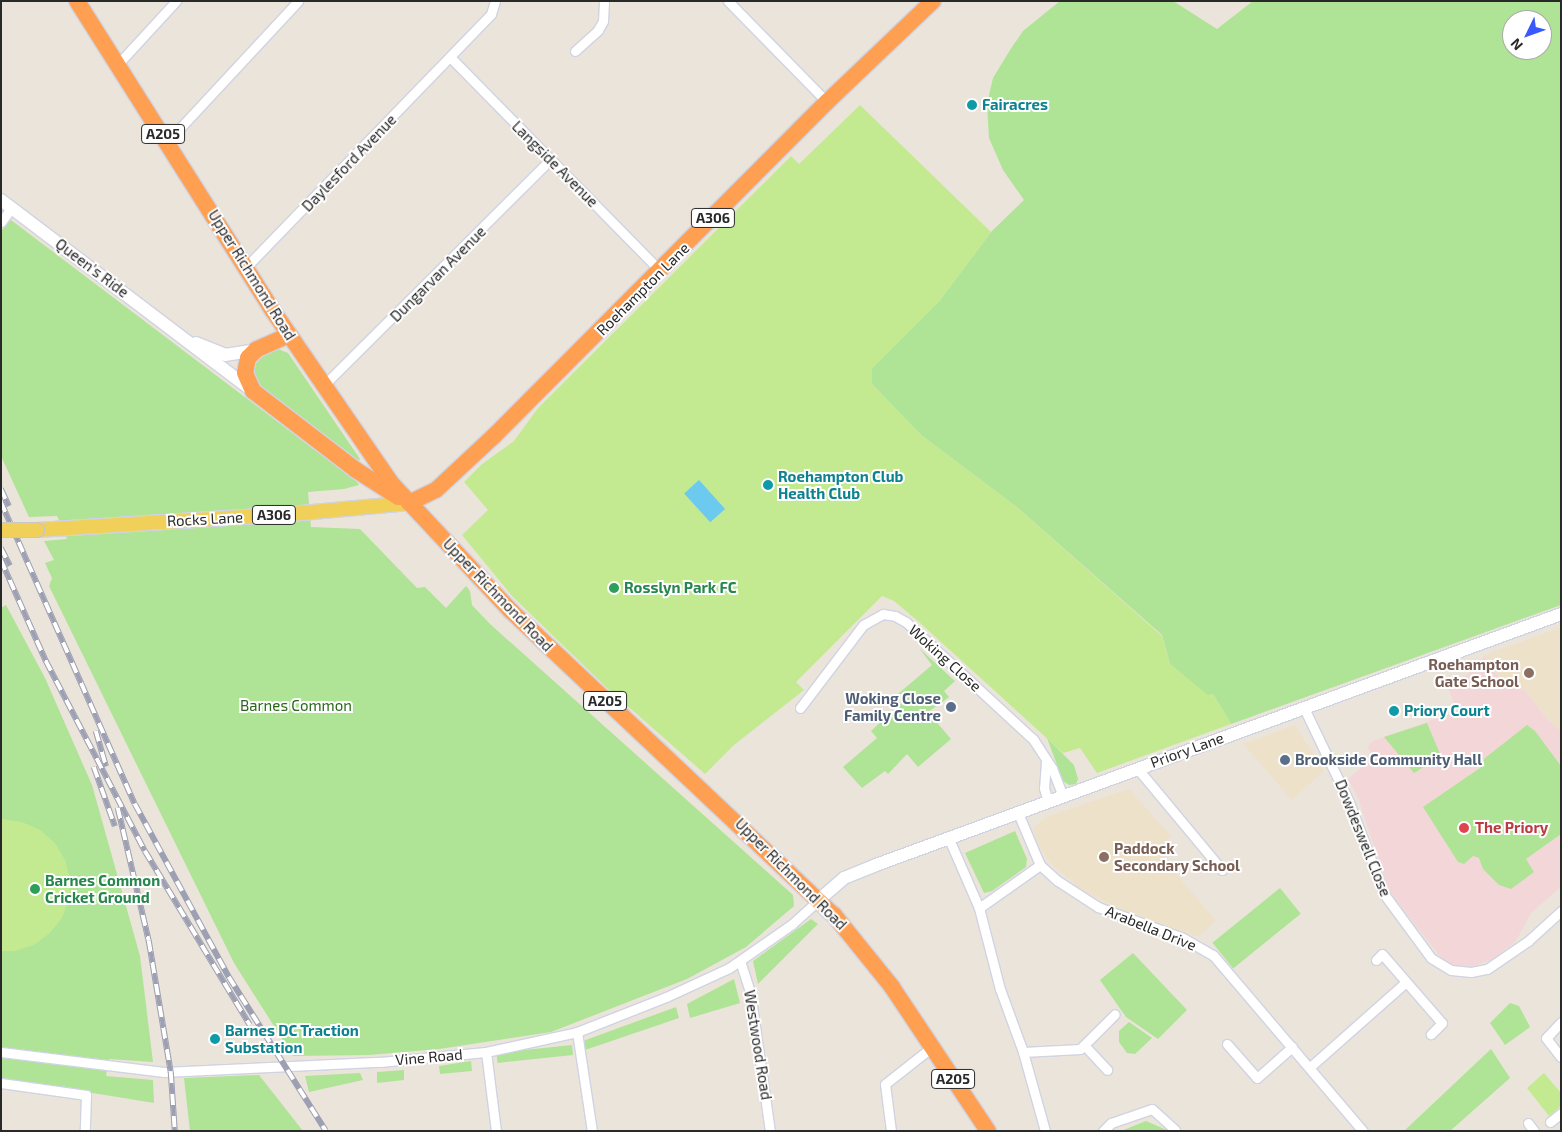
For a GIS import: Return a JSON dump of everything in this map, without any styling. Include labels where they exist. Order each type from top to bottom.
[{"type":"highway","name":"Upper Richmond Road","points":[[77,1],[168,141],[289,335],[392,484],[511,610],[820,899],[863,948],[988,1131]]},
{"type":"highway","name":"Roehampton Lane","points":[[409,503],[430,494],[443,484],[660,272],[827,102],[933,1]]},
{"type":"highway","name":"Queen's Ride","points":[[256,350],[289,335]]},
{"type":"highway","points":[[253,391],[245,368],[256,350]]},
{"type":"highway","name":"Queen's Ride","points":[[253,391],[382,488],[409,503]]},
{"type":"main road","name":"Rocks Lane","points":[[1,530],[54,529],[300,514],[409,503]]},
{"type":"street","points":[[118,64],[176,1]]},
{"type":"street","points":[[168,141],[298,1]]},
{"type":"street","name":"Daylesford Avenue","points":[[246,268],[491,14],[495,1]]},
{"type":"street","points":[[575,52],[598,30],[603,21],[604,1]]},
{"type":"street","points":[[728,1],[827,102]]},
{"type":"street","name":"Langside Avenue","points":[[450,57],[660,272]]},
{"type":"street","name":"Dungarvan Avenue","points":[[324,385],[550,160]]},
{"type":"street","points":[[1,222],[6,204]]},
{"type":"street","name":"Queen's Ride","points":[[6,204],[182,336],[198,352],[253,391]]},
{"type":"street","name":"Queen's Ride","points":[[182,336],[220,354],[234,356],[256,350]]},
{"type":"street","name":"Woking Close","points":[[800,708],[836,665],[858,630],[870,619],[888,614],[906,622],[1024,730],[1046,760],[1064,796]]},
{"type":"street","name":"Priory Lane","points":[[820,899],[853,874],[1139,767],[1561,614]]},
{"type":"street","name":"Dowdeswell Close","points":[[1304,708],[1349,802],[1384,894],[1431,958],[1451,970],[1471,972],[1487,969],[1528,941],[1561,911]]},
{"type":"street","points":[[1046,760],[1044,788],[1048,802]]},
{"type":"street","points":[[1139,767],[1142,774],[1222,870]]},
{"type":"street","points":[[979,908],[1040,865],[1018,813]]},
{"type":"street","points":[[949,839],[979,908],[1000,989],[1023,1052],[1045,1131]]},
{"type":"street","name":"Arabella Drive","points":[[1040,865],[1098,907],[1183,938],[1213,955],[1363,1131]]},
{"type":"street","name":"Vine Road","points":[[1,1052],[164,1072],[380,1062],[486,1052],[577,1032],[666,997],[740,961],[820,899]]},
{"type":"street","points":[[1376,960],[1382,954],[1442,1022],[1431,1034]]},
{"type":"street","name":"Westwood Road","points":[[740,961],[750,991],[770,1131]]},
{"type":"street","points":[[1310,1067],[1406,982]]},
{"type":"street","points":[[1023,1052],[1080,1049],[1115,1014]]},
{"type":"street","points":[[1561,1022],[1546,1038],[1561,1057]]},
{"type":"street","points":[[577,1032],[592,1131]]},
{"type":"street","points":[[1227,1044],[1256,1078],[1292,1047]]},
{"type":"street","points":[[1084,1045],[1107,1070]]},
{"type":"street","points":[[890,1131],[885,1084],[932,1047]]},
{"type":"street","points":[[486,1052],[496,1131]]},
{"type":"street","points":[[1,1084],[86,1095],[85,1131]]},
{"type":"street","points":[[1103,1131],[1111,1123],[1152,1109],[1175,1130]]},
{"type":"street","points":[[1550,1122],[1561,1113]]},
{"type":"shaded area","name":"Roehampton Gate School","points":[[1561,627],[1561,731],[1547,719],[1525,690],[1505,682],[1487,665],[1485,655]]},
{"type":"shaded area","name":"The Priory","points":[[1485,655],[1487,665],[1505,682],[1525,690],[1547,719],[1561,731],[1561,887],[1531,913],[1516,941],[1493,959],[1474,966],[1455,966],[1441,958],[1389,891],[1359,801],[1348,779],[1374,757],[1367,747],[1373,741],[1457,711],[1446,683],[1467,675]]},
{"type":"shaded area","points":[[1295,725],[1324,771],[1292,800],[1243,744]]},
{"type":"shaded area","name":"Paddock Secondary School","points":[[1129,789],[1171,836],[1156,850],[1216,921],[1198,937],[1120,909],[1084,891],[1052,865],[1038,845],[1033,828],[1046,817]]},
{"type":"green space","points":[[1060,1],[1173,1],[1217,29],[1253,1],[1561,1],[1561,605],[1231,724],[1213,694],[1208,696],[1170,664],[1162,635],[1018,508],[921,435],[872,384],[872,368],[940,300],[991,232],[1024,200],[1003,170],[989,138],[987,104],[993,78],[1023,31]]},
{"type":"green space","points":[[860,105],[991,232],[940,300],[872,368],[872,384],[921,435],[1018,508],[1162,636],[1170,664],[1208,695],[1213,694],[1231,724],[1097,773],[1080,748],[1063,753],[919,622],[894,601],[882,596],[796,682],[804,690],[734,745],[705,774],[606,687],[512,596],[462,535],[488,510],[464,482],[482,464],[514,441],[538,408],[791,156],[799,164]]},
{"type":"green space","name":"Barnes Common","points":[[11,220],[357,482],[359,485],[344,489],[308,492],[311,527],[360,529],[417,588],[425,587],[446,608],[466,586],[470,591],[472,605],[490,624],[793,895],[794,906],[746,947],[687,979],[551,1032],[439,1049],[369,1055],[293,1056],[234,963],[49,586],[52,578],[45,563],[54,560],[44,541],[67,539],[57,516],[29,517],[1,456],[1,231]]},
{"type":"green space","points":[[278,349],[288,353],[360,459],[357,464],[260,388],[251,373],[255,363],[263,355]]},
{"type":"green space","points":[[6,605],[45,678],[92,785],[140,956],[153,1062],[109,1059],[106,1076],[153,1080],[154,1103],[1,1078],[1,608]]},
{"type":"green space","points":[[919,648],[955,681],[944,691],[949,697],[928,712],[951,739],[918,767],[907,754],[888,774],[885,771],[862,788],[843,767],[877,738],[871,731],[904,701],[898,694],[932,665]]},
{"type":"green space","points":[[1427,723],[1441,756],[1414,773],[1384,737]]},
{"type":"green space","points":[[1527,725],[1535,731],[1561,766],[1561,834],[1526,859],[1534,872],[1511,889],[1499,885],[1483,869],[1479,858],[1473,856],[1464,864],[1458,862],[1423,807],[1480,768],[1485,758]]},
{"type":"green space","points":[[1047,738],[1074,765],[1078,779],[1076,784],[1069,785],[1063,781]]},
{"type":"green space","name":"Barnes Common Cricket Ground","points":[[2,819],[22,822],[40,830],[55,843],[65,860],[70,879],[69,899],[62,918],[50,933],[34,945],[15,951],[1,951]]},
{"type":"green space","points":[[1015,831],[1027,859],[1026,867],[992,891],[984,893],[965,853]]},
{"type":"green space","points":[[1280,888],[1301,914],[1233,968],[1212,943]]},
{"type":"green space","points":[[811,919],[818,924],[758,984],[753,961]]},
{"type":"green space","points":[[1133,953],[1187,1010],[1158,1039],[1126,1017],[1100,980]]},
{"type":"green space","points":[[734,979],[740,1003],[690,1018],[687,1004]]},
{"type":"green space","points":[[1510,1003],[1519,1006],[1530,1027],[1505,1045],[1490,1023]]},
{"type":"green space","points":[[676,1007],[679,1018],[585,1050],[583,1041]]},
{"type":"green space","points":[[1129,1022],[1152,1038],[1135,1054],[1127,1053],[1119,1042],[1119,1031]]},
{"type":"green space","points":[[572,1045],[573,1055],[497,1063],[496,1053]]},
{"type":"green space","points":[[1491,1049],[1510,1078],[1450,1131],[1404,1131]]},
{"type":"green space","points":[[471,1061],[472,1071],[440,1074],[439,1066]]},
{"type":"green space","points":[[404,1070],[404,1080],[377,1083],[377,1072]]},
{"type":"green space","points":[[360,1073],[363,1080],[309,1092],[305,1076]]},
{"type":"green space","points":[[1544,1073],[1561,1093],[1561,1106],[1549,1116],[1527,1088]]},
{"type":"green space","points":[[259,1075],[303,1131],[190,1131],[184,1078]]},
{"type":"green space","points":[[1146,1121],[1169,1131],[1121,1131]]},
{"type":"water","points":[[699,480],[725,509],[710,522],[684,493]]},
{"type":"railway","points":[[1,489],[9,506]]},
{"type":"railway","points":[[1,502],[135,804],[229,977],[326,1131]]},
{"type":"railway","points":[[1,548],[10,566]]},
{"type":"railway","points":[[1,560],[46,661],[145,851],[250,1025]]},
{"type":"railway","points":[[96,731],[106,767]]},
{"type":"railway","points":[[94,767],[115,826]]},
{"type":"railway","points":[[118,808],[149,941],[171,1072],[175,1131]]},
{"type":"place","name":"Fairacres","points":[[972,105]]},
{"type":"place","name":"Roehampton Club Health Club","points":[[768,485]]},
{"type":"place","name":"Rosslyn Park FC","points":[[614,588]]},
{"type":"place","name":"Roehampton Gate School","points":[[1529,673]]},
{"type":"place","name":"Woking Close Family Centre","points":[[951,707]]},
{"type":"place","name":"Priory Court","points":[[1394,711]]},
{"type":"place","name":"Brookside Community Hall","points":[[1285,760]]},
{"type":"place","name":"The Priory","points":[[1464,828]]},
{"type":"place","name":"Paddock Secondary School","points":[[1104,857]]},
{"type":"place","name":"Barnes Common Cricket Ground","points":[[35,889]]},
{"type":"place","name":"Barnes DC Traction Substation","points":[[215,1039]]}]
